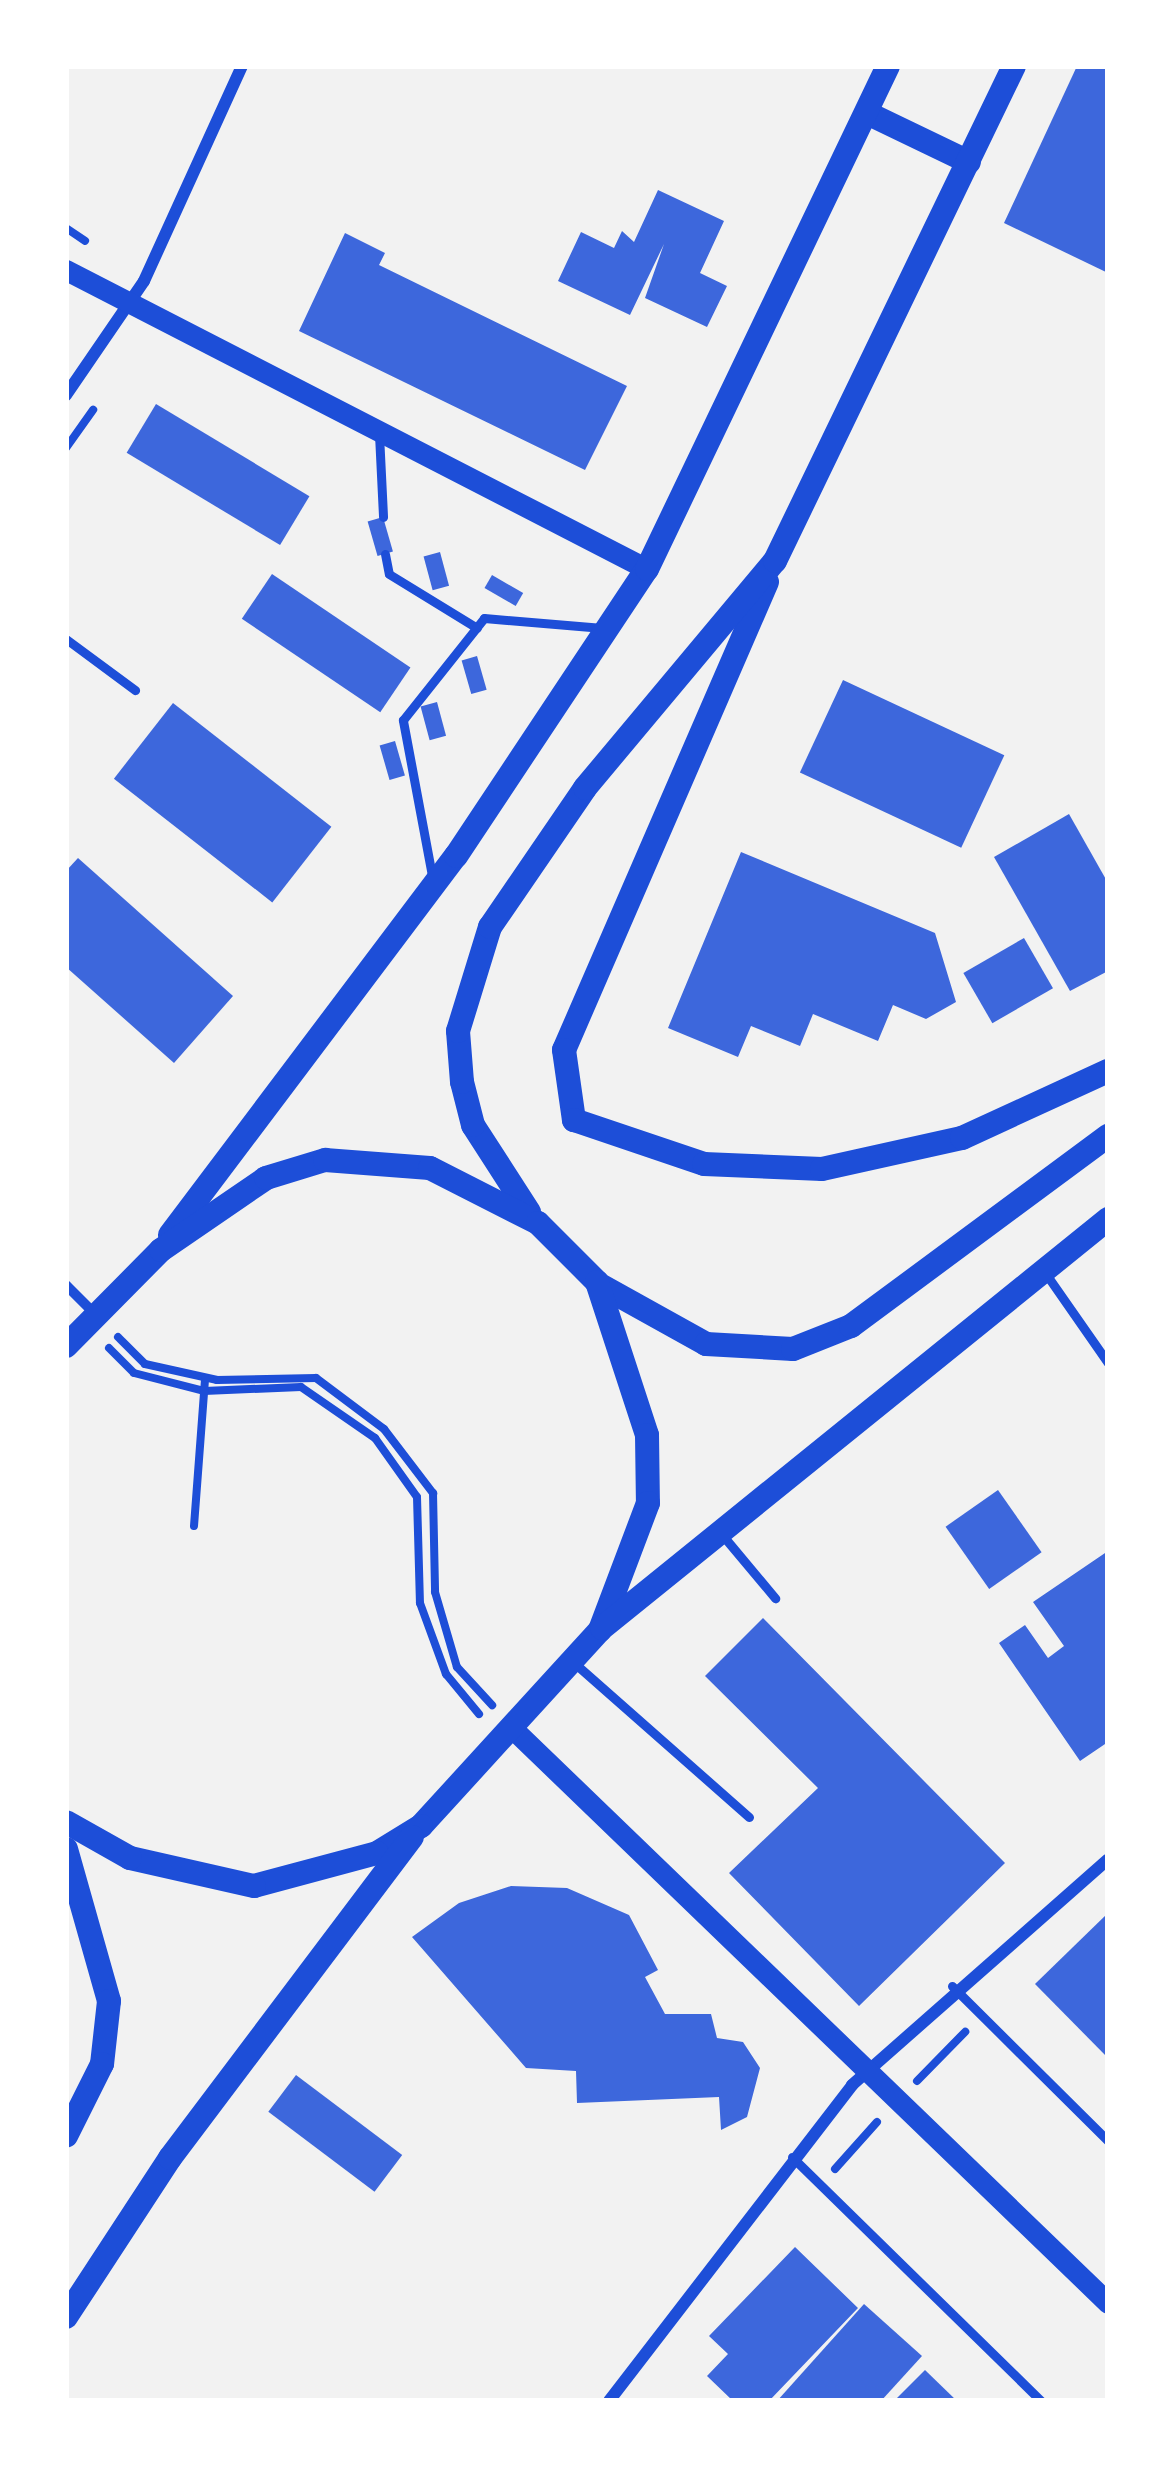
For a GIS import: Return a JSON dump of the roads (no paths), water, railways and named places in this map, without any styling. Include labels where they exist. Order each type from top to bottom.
[{"type":"main road","points":[[160,1250],[204,1181],[434,886],[646,569],[888,66]]},
{"type":"main road","points":[[1014,66],[775,561],[564,1050],[574,1120],[668,1157],[822,1169],[962,1138],[1108,1071]]},
{"type":"main road","points":[[867,113],[968,162]]},
{"type":"main road","points":[[775,561],[585,788],[490,927],[466,984],[458,1031],[473,1124],[538,1223],[597,1282],[706,1344],[793,1349],[867,1315],[1108,1136]]},
{"type":"main road","points":[[78,1330],[160,1250],[266,1178],[326,1160],[430,1168],[538,1223]]},
{"type":"main road","points":[[66,2317],[170,2158],[421,1826],[600,1630],[724,1537],[1108,1219]]},
{"type":"main road","points":[[597,1282],[647,1435],[648,1503],[600,1630]]},
{"type":"main road","points":[[66,1822],[130,1858],[254,1886],[331,1874],[421,1826]]},
{"type":"main road","points":[[66,1849],[109,2001],[102,2064],[66,2135]]},
{"type":"street","points":[[66,394],[129,309],[242,66]]},
{"type":"street","points":[[66,270],[129,309],[646,569]]},
{"type":"street","points":[[66,1285],[78,1330]]},
{"type":"street","points":[[506,1733],[863,2078],[1108,2303]]},
{"type":"street","points":[[609,2401],[792,2158],[863,2078],[952,1986],[1108,1859]]},
{"type":"lane","points":[[379,434],[383,518]]},
{"type":"lane","points":[[385,554],[389,574],[477,628]]},
{"type":"lane","points":[[434,886],[400,727],[489,616],[608,629]]},
{"type":"lane","points":[[66,639],[135,690]]},
{"type":"lane","points":[[1042,1269],[1108,1363]]},
{"type":"lane","points":[[724,1537],[775,1598]]},
{"type":"lane","points":[[572,1661],[749,1817]]},
{"type":"lane","points":[[952,1986],[1108,2140]]},
{"type":"lane","points":[[792,2158],[1041,2401]]}]
